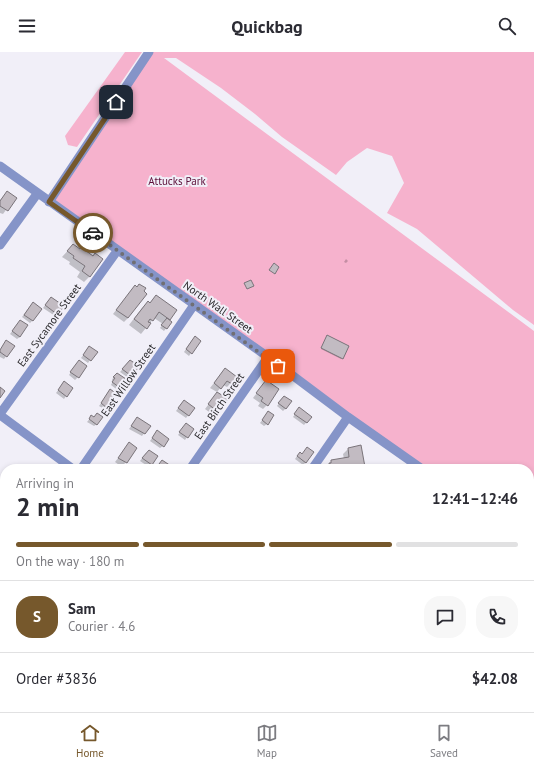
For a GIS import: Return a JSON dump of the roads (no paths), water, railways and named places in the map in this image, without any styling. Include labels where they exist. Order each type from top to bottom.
[{"type":"street","points":[[49,202],[149,52]]},
{"type":"street","name":"North Wall Street","points":[[0,166],[37,194],[268,357],[348,417],[415,464]]},
{"type":"street","points":[[0,245],[37,194]]},
{"type":"street","name":"East Sycamore Street","points":[[0,415],[117,251]]},
{"type":"street","name":"East Willow Street","points":[[83,464],[194,305]]},
{"type":"street","name":"East Birch Street","points":[[193,464],[268,357]]},
{"type":"street","points":[[0,415],[66,464]]},
{"type":"street","points":[[315,464],[348,417]]},
{"type":"park label","name":"Attucks Park","points":[[177,181]]}]
